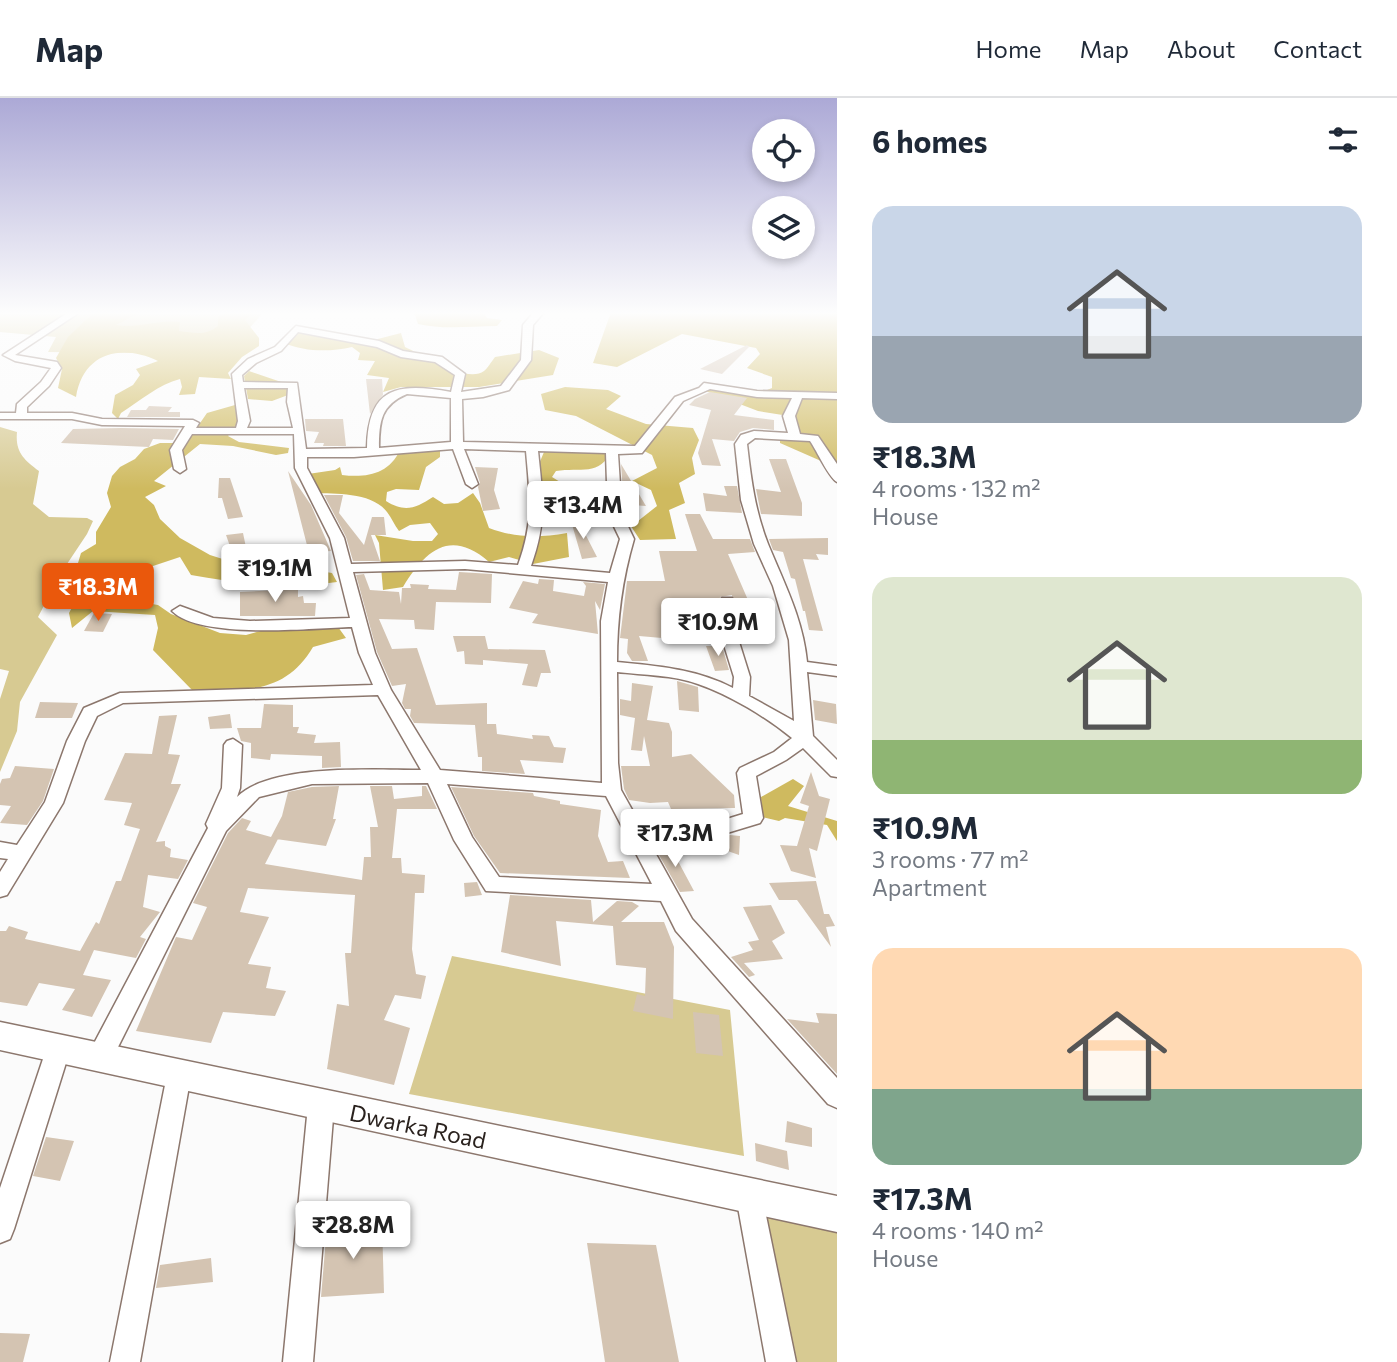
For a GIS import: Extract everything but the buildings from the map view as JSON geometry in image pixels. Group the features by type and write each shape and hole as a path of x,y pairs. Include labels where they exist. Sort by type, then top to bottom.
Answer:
{"street":[{"path":"22,415 21,406 45,384 54,371"},
{"path":"240,371 237,374 244,421 240,432"},
{"path":"456,371 460,374 457,445 472,484"},
{"path":"373,452 373,428 378,408 391,397 406,391 457,396 483,394 505,388 518,371"},
{"path":"240,385 293,385 292,402 300,432 301,468 337,538 367,653 383,690 434,776 464,841 493,885 667,893"},
{"path":"301,453 373,452 457,445 638,450 679,399 703,390 708,385 757,394 837,396"},
{"path":"795,436 789,416 798,396"},
{"path":"0,416 72,416 102,422 192,423 176,450 180,469"},
{"path":"188,431 300,432"},
{"path":"804,738 797,640 747,500 741,444 745,437 754,434 814,438 829,459 837,478"},
{"path":"523,570 535,537 538,512 532,448"},
{"path":"612,450 615,514 627,539 616,578 609,621 609,763 612,790 684,925 837,1096"},
{"path":"345,568 431,565 616,578"},
{"path":"727,601 727,629 742,677 740,698"},
{"path":"180,611 211,622 250,625 359,622"},
{"path":"611,666 674,673 704,680 785,723 837,771"},
{"path":"800,666 837,671"},
{"path":"0,889 54,803 76,741 90,712 120,698 383,690"},
{"path":"633,831 717,829 753,818 746,773 780,756 804,738"},
{"path":"205,853 230,788 233,745"},
{"path":"99,1059 219,826 253,792 312,777 434,776 612,790"},
{"path":"0,850 23,853"},
{"name":"Dwarka Road","path":"0,1036 837,1214"},
{"path":"0,1230 58,1050"},
{"path":"125,1362 179,1075"},
{"path":"298,1362 321,1106"},
{"path":"750,1196 781,1362"}],"shaded area":[{"path":"62,371 86,371 76,397 58,388"},
{"path":"137,371 230,371 231,379 199,377 195,394 179,395 182,387 180,379 172,381 121,413 118,419 112,413 115,395 133,385 140,375"},
{"path":"249,371 290,385 288,395 272,401 248,399 244,376"},
{"path":"369,371 456,371 476,374 484,371 554,371 553,375 479,387 401,387 383,392 389,378 367,375"},
{"path":"755,371 837,371 837,468 780,443 780,435 794,436 789,416 758,411 703,390 708,385 757,394 772,388 772,377"},
{"path":"565,387 608,390 621,396 606,409 646,424 693,428 699,440 692,458 695,474 679,483 685,503 669,510 676,539 640,540 627,520 638,521 657,506 651,490 632,481 657,468 652,455 576,416 545,410 541,394"},
{"path":"235,405 243,417 228,436 239,442 289,448 288,453 276,455 233,446 200,444 154,481 166,486 145,497 154,505 160,519 180,538 210,555 254,569 295,567 332,573 337,582 282,585 209,578 191,575 180,557 114,579 108,593 128,600 158,605 171,614 220,633 246,635 272,628 338,627 346,638 313,647 302,663 276,682 245,689 192,690 153,650 158,628 155,615 93,611 72,628 69,613 82,589 75,573 81,553 96,544 96,532 111,507 107,493 112,476 120,467 135,459 144,449 160,443 180,443 207,413"},
{"path":"0,427 17,432 17,445 22,455 39,471 33,504 49,517 87,518 93,521 38,617 57,635 20,702 17,731 0,772 0,699 9,671 0,669"},
{"path":"440,447 440,457 426,467 419,490 396,489 387,492 386,501 399,507 410,508 433,497 444,504 458,503 473,493 480,503 489,528 527,536 567,533 569,557 533,564 509,557 489,562 475,552 450,545 430,554 403,587 383,590 379,543 375,535 432,541 438,534 430,523 410,525 399,531 380,505 363,497 314,493 308,474 340,467 342,475 368,475 390,464 400,450"},
{"path":"582,448 612,450 602,464 588,469 556,471 552,477 565,485 567,498 582,507 565,504 553,498 536,471 544,452"},
{"path":"793,779 804,786 788,806 837,821 837,841 827,825 762,817 761,797"},
{"path":"452,956 730,1010 744,1156 409,1094"},
{"path":"749,1196 837,1214 837,1362 781,1362"}]}
